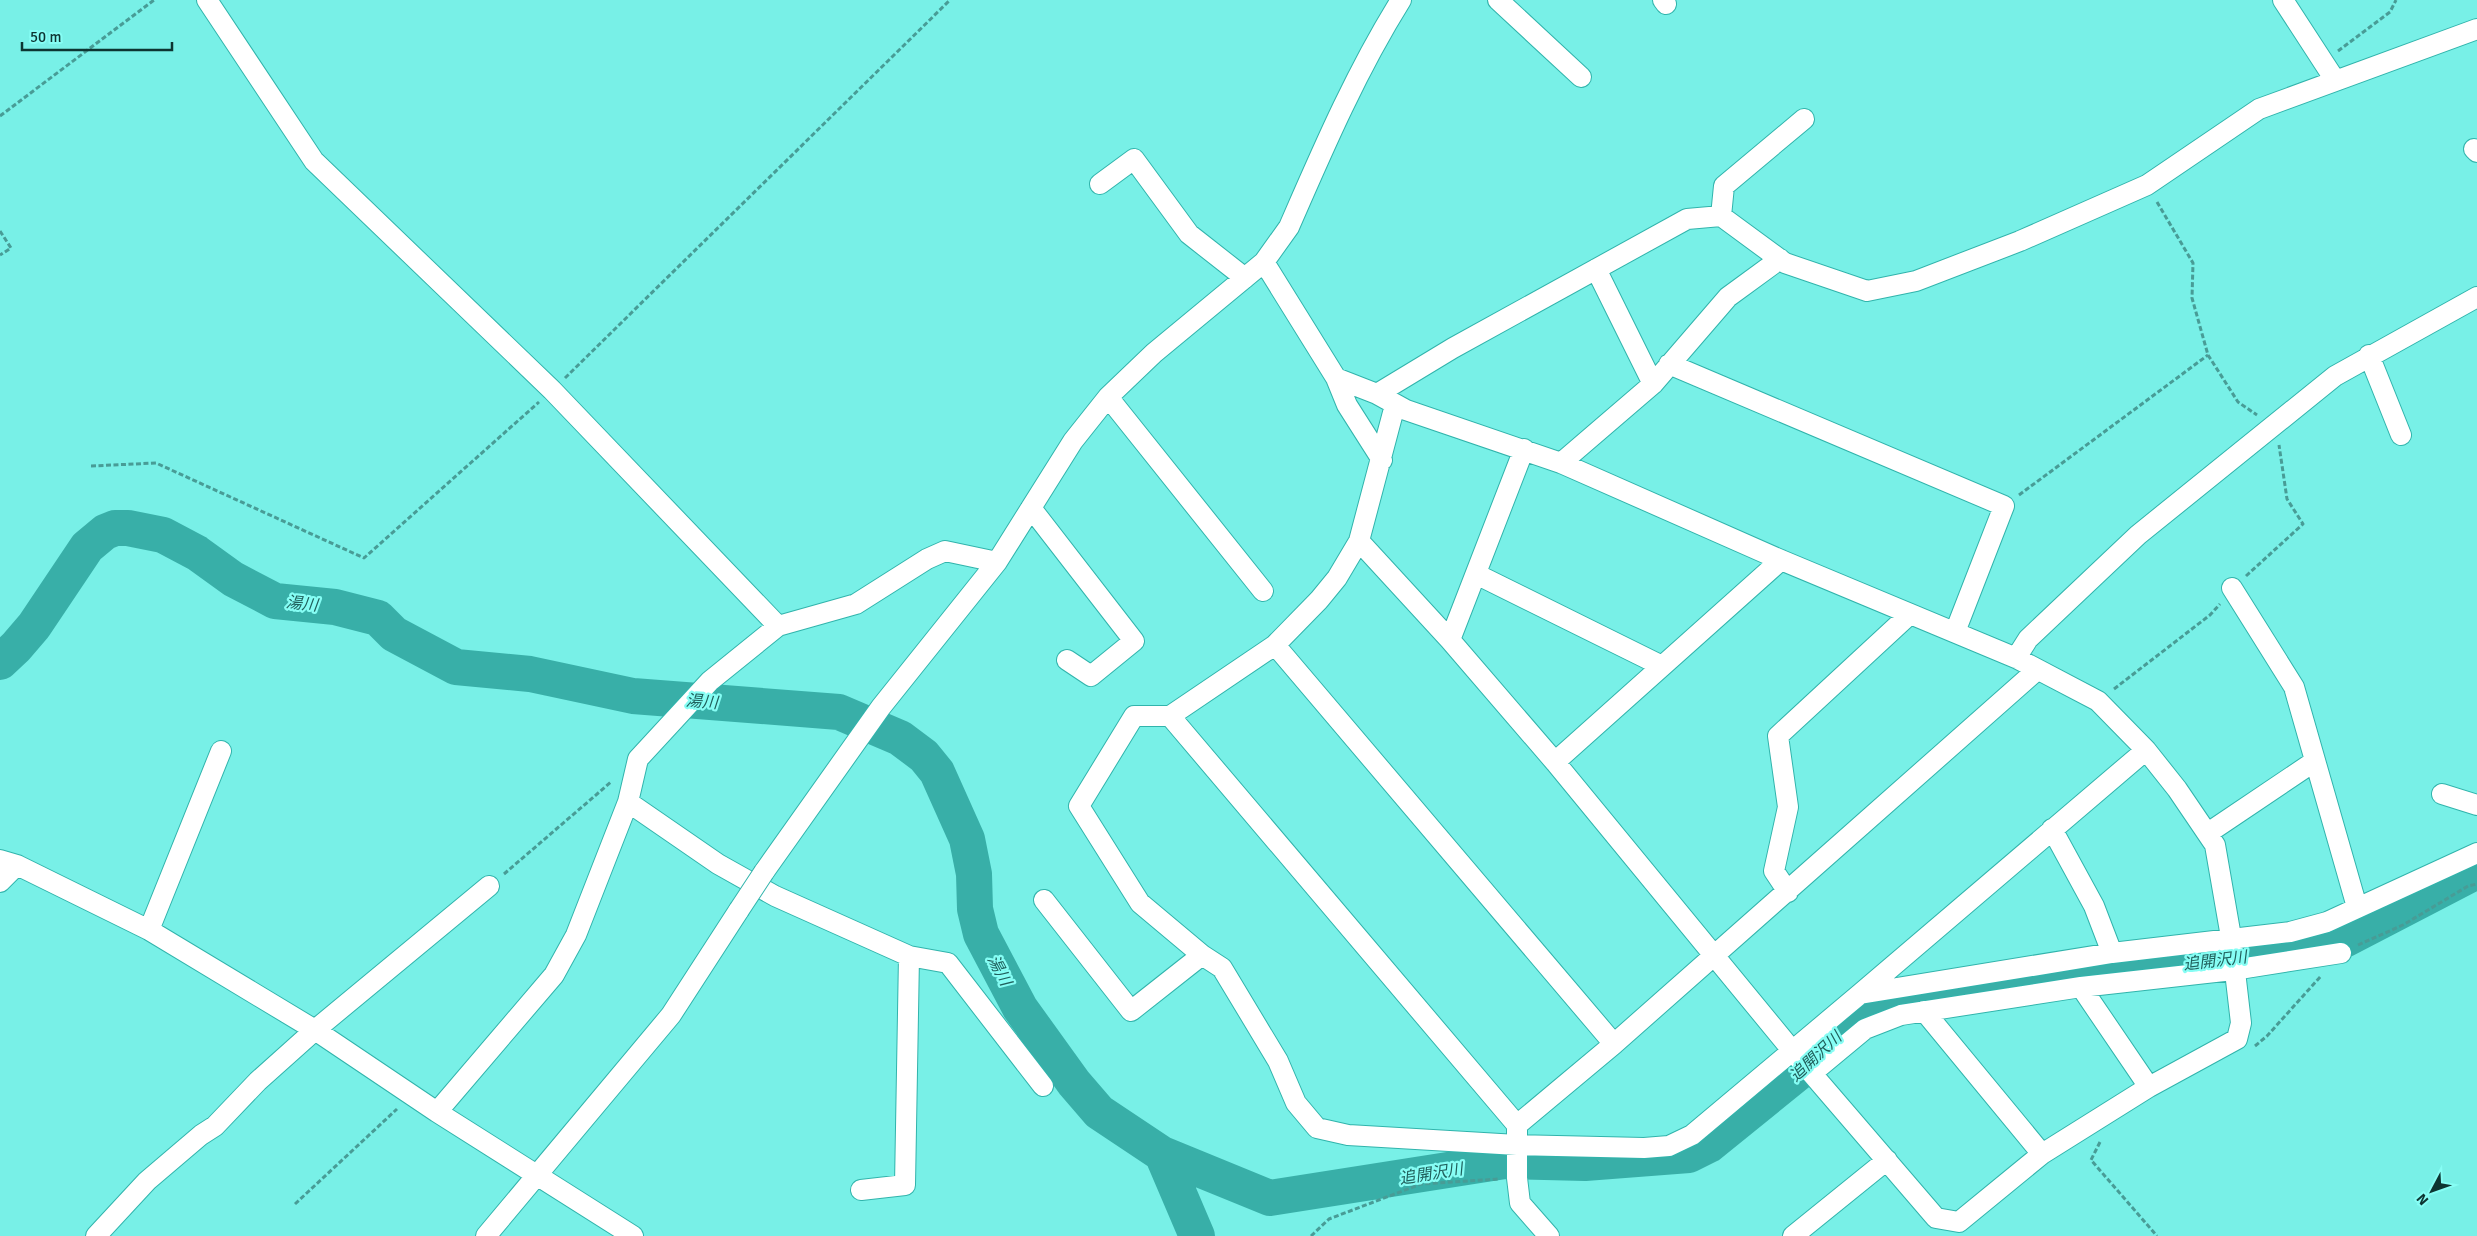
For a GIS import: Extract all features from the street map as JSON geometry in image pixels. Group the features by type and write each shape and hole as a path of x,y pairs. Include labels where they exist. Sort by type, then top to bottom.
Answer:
{"street":[{"path":"208,0 314,161 552,390 778,626"},
{"path":"486,1236 671,1015 764,872 844,758 881,707 997,562 1073,441 1108,397 1154,353 1264,262 1289,227 1344,103 1372,47 1401,0"},
{"path":"1498,0 1581,77"},
{"path":"2283,0 2335,80"},
{"path":"1377,394 1453,348 1687,219 1721,216 1780,259 1867,291 1916,281 2020,241 2147,185 2259,109 2477,29"},
{"path":"1721,216 1724,186 1804,118"},
{"path":"1100,184 1134,159 1189,234 1245,278"},
{"path":"1561,464 1653,384 1728,297 1780,259"},
{"path":"1264,262 1336,378 1347,405 1382,460"},
{"path":"1596,270 1653,384"},
{"path":"2016,658 2028,639 2138,536 2335,376 2369,355 2475,304"},
{"path":"2369,355 2401,435"},
{"path":"1669,364 2004,506 1956,632"},
{"path":"1336,378 1377,394 1395,406 1524,449 1561,464 1781,560 2016,658 2098,702 2146,750 2208,833 2215,846 2241,1023 2237,1039 2149,1087 2042,1154 1959,1222 1936,1218 1793,1052 1555,762 1450,640 1359,541"},
{"path":"1108,397 1263,590"},
{"path":"1395,406 1359,541 1337,578 1325,593 1275,644 1170,716 1134,716 1079,806 1140,904 1202,955 1222,968 1278,1061 1296,1103 1318,1128 1348,1135 1517,1162 1669,1146 1692,1135 1793,1052 2146,750"},
{"path":"1450,640 1524,449"},
{"path":"1031,508 1134,641 1091,676 1067,660"},
{"path":"437,1112 554,975 576,936 628,802 638,759 678,713 710,681 778,626 856,604 927,559 945,551 997,562"},
{"path":"1555,762 1781,560"},
{"path":"1476,574 1662,666"},
{"path":"2232,588 2294,687 2357,907"},
{"path":"1788,892 1774,871 1788,807 1778,736 1910,614"},
{"path":"1275,644 1614,1044"},
{"path":"1516,1125 1614,1044 1715,956 2037,670"},
{"path":"1170,716 1516,1125 1520,1203 1549,1236"},
{"path":"149,930 221,751"},
{"path":"2208,833 2315,761"},
{"path":"2442,794 2477,805"},
{"path":"628,802 718,864 775,896 909,956 948,963 1043,1086"},
{"path":"2052,829 2094,906 2112,953"},
{"path":"1810,1071 1864,1029 1882,1021 1924,1011 2081,987 2232,955 2290,932 2327,922 2477,854"},
{"path":"0,882 8,862 149,930 314,1030 437,1112 537,1173 633,1236"},
{"path":"96,1236 147,1181 200,1135 215,1126 258,1081 314,1030 489,886"},
{"path":"1044,900 1131,1010 1202,955"},
{"path":"1860,994 2112,953 2341,954"},
{"path":"860,1190 905,1185 909,956"},
{"path":"2081,987 2149,1087"},
{"path":"1924,1011 2042,1154"},
{"path":"1793,1236 1887,1160"}],"path":[{"path":"0,116 154,0"},
{"path":"91,466 156,463 364,558 552,390 950,0"},
{"path":"2324,62 2390,12 2396,0"},
{"path":"2147,185 2193,263 2192,298 2208,355 2238,402 2272,426"},
{"path":"0,231 11,248 0,255"},
{"path":"2004,506 2208,355"},
{"path":"489,886 638,759"},
{"path":"295,1204 412,1095"},
{"path":"1311,1236 1328,1219 1421,1184 1517,1162"}],"waterway":[{"name":"湯川","path":"0,662 34,626 87,547 105,532 115,528 128,528 163,535 197,553 233,579 275,601 335,607 378,618 394,634 456,667 530,674 633,696 839,712 900,738 924,756 937,772 967,839 974,874 975,909 981,934 1020,1008 1074,1083 1099,1112 1162,1154 1270,1198 1505,1161 1585,1163 1689,1155 1709,1145 1809,1064 1845,1028 1878,1008 1912,1000 2243,955 2303,949 2346,939 2471,874 2477,873"},
{"name":"湯川","path":"1162,1154 1197,1236"}],"water label":[{"name":"追開沢川","path":"2215,960"},
{"name":"追開沢川","path":"1815,1056"},
{"name":"追開沢川","path":"1431,1173"}]}
